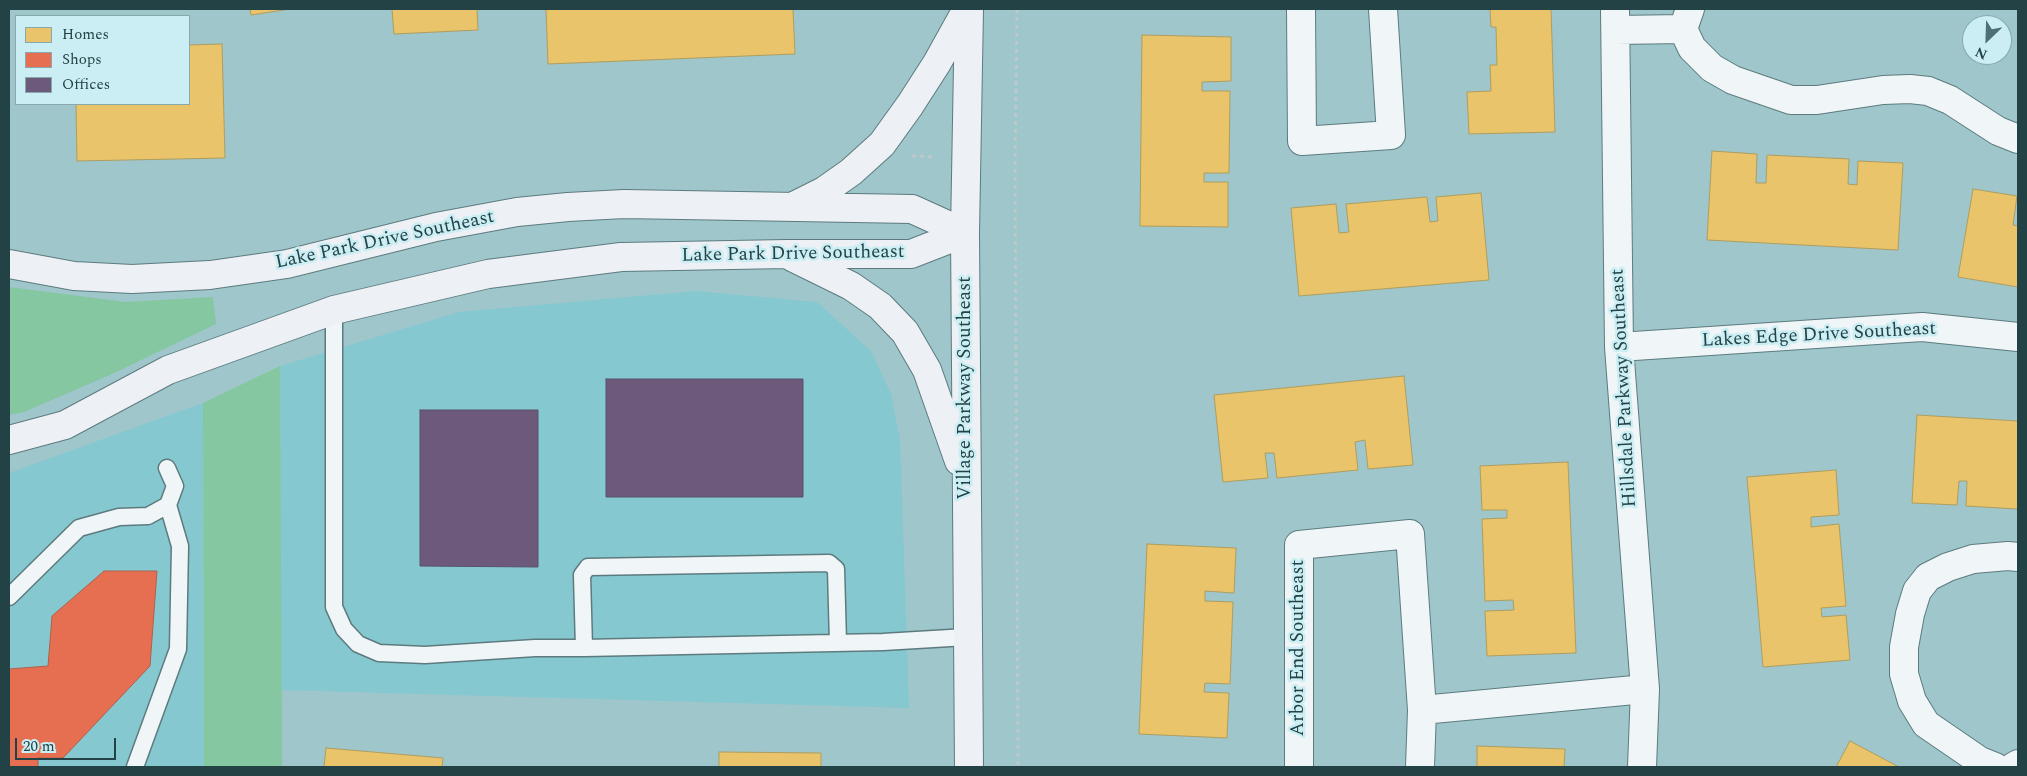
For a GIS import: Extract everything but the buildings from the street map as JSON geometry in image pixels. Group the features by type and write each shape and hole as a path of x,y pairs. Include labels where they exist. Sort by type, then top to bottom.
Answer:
{"street":[{"path":"795,206 824,191 851,172 882,144 933,70 968,9"},
{"name":"Village Parkway Southeast","path":"968,9 965,233 969,767"},
{"path":"1301,9 1302,141 1391,135 1383,9"},
{"path":"1616,19 1687,19 1692,48 1712,68 1733,80 1791,100 1817,100 1883,90 1910,89 1928,91 1950,100 1998,131 2018,139"},
{"name":"Hillsdale Parkway Southeast","path":"1616,19 1619,348 1645,689 1642,767"},
{"name":"Lake Park Drive Southeast","path":"9,264 74,276 122,278 210,275 287,264 436,227 517,212 624,204 912,209 965,233"},
{"name":"Lake Park Drive Southeast","path":"9,440 65,425 168,370 334,310 488,274 621,257 911,254 965,233"},
{"path":"787,254 851,286 880,306 905,332 927,370 966,481"},
{"name":"Lakes Edge Drive Southeast","path":"1619,348 1922,327 2018,337"},
{"name":"Arbor End Southeast","path":"1299,767 1299,546 1410,534 1422,710 1420,767"},
{"path":"1995,767 1980,761 1926,724 1912,701 1904,674 1904,646 1910,614 1917,591 1928,577 1948,567 1973,559 2018,557"},
{"path":"1422,710 1645,689"},
{"path":"2013,767 2018,764"}],"lane":[{"path":"334,310 334,606 344,629 358,644 379,654 424,655 535,648 838,642 967,636"},
{"path":"135,767 178,649 180,546 168,505 175,486 167,468"},
{"path":"9,597 79,528 119,517 148,516 168,505"},
{"path":"584,648 582,575 588,567 829,563 836,569 838,642"}],"path":[{"path":"1018,9 1015,186 1018,767"}],"shaded area":[{"path":"696,291 817,302 871,351 891,394 900,439 909,708 281,690 280,366 459,312"},
{"path":"203,403 204,767 9,767 9,473"}],"green space":[{"path":"9,287 126,302 213,297 216,324 112,374 24,412 9,415"},
{"path":"280,366 282,767 204,767 203,403"}]}
